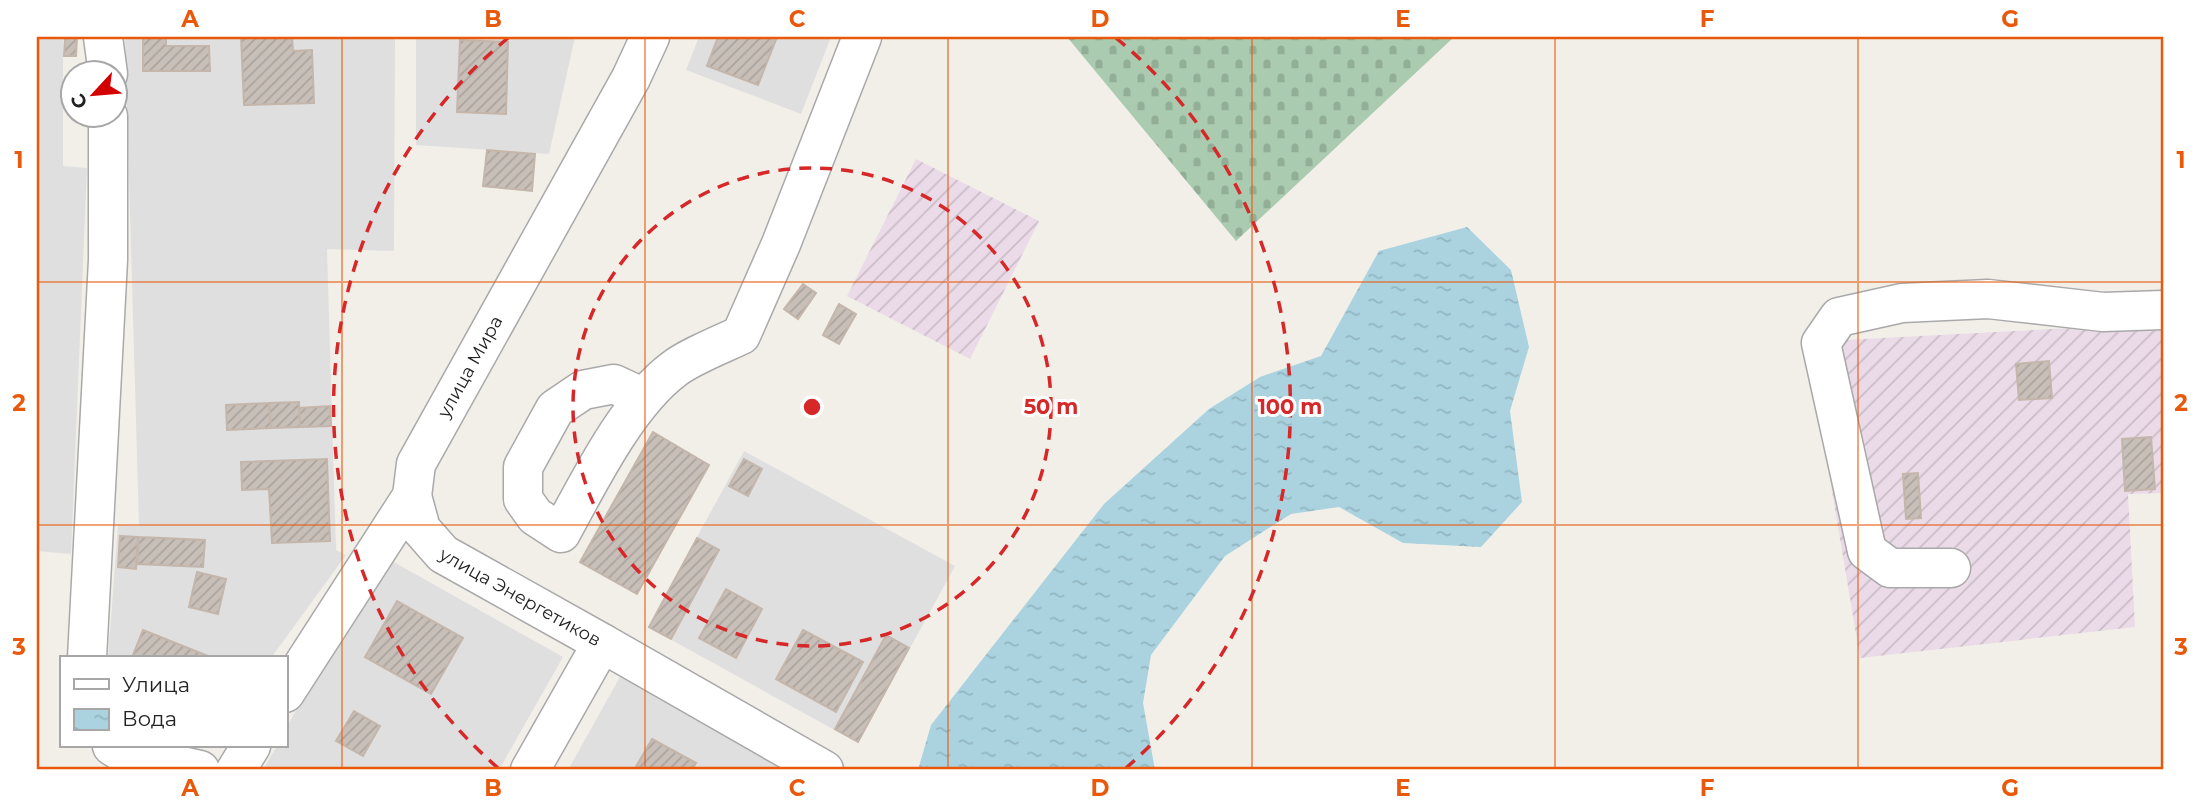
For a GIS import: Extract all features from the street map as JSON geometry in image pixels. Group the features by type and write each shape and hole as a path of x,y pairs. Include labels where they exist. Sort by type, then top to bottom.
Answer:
{"street":[{"path":"103,37 106,60"},
{"name":"улица Мира","path":"287,690 412,496 416,464 624,90 650,37"},
{"path":"644,398 675,368 741,335 781,244 862,37"},
{"path":"87,656 108,260 108,130"},
{"path":"1951,568 1890,568 1867,551 1821,343 1839,317 1902,303 1988,299 2104,312 2163,310"},
{"name":"улица Энергетиков","path":"412,496 421,529 443,554 602,643 530,770"},
{"path":"602,643 824,770"},
{"path":"115,748 123,753 200,770"},
{"path":"236,770 250,748"}],"shaded area":[{"path":"37,37 63,37 63,60 60,60 60,130 63,130 63,166 87,168 71,554 37,551"},
{"path":"125,37 395,37 394,251 327,249 336,550 346,555 272,656 108,656 118,525 139,526 128,130 130,130 130,60 126,60"},
{"path":"416,37 575,37 549,154 416,145"},
{"path":"699,37 831,37 801,114 686,70"},
{"path":"916,159 1039,221 970,359 847,296"},
{"path":"2163,323 2163,493 2128,494 2135,627 1860,658 1807,342"},
{"path":"744,451 955,566 858,743 648,627"},
{"path":"383,556 563,657 499,770 263,770 276,748 287,748 287,726"},
{"path":"621,675 791,770 568,770"}],"green space":[{"path":"1067,37 1454,37 1236,241"}],"water":[{"path":"1467,227 1511,270 1529,347 1510,411 1522,502 1481,547 1403,543 1339,507 1291,514 1225,556 1151,655 1143,703 1155,770 918,770 931,725 1104,504 1209,409 1260,377 1321,356 1379,251"}],"building":[{"path":"65,37 77,37 76,56 64,56"},
{"path":"143,37 166,37 166,46 209,46 210,71 143,71"},
{"path":"241,37 292,37 293,51 312,50 314,103 244,105"},
{"path":"718,37 777,37 758,85 707,66"},
{"path":"460,40 508,42 506,114 457,112"},
{"path":"487,150 535,154 532,191 483,186"},
{"path":"803,284 816,293 798,319 784,309"},
{"path":"839,304 856,314 839,344 823,335"},
{"path":"2049,361 2052,398 2019,400 2016,364"},
{"path":"299,402 300,427 271,428 269,403"},
{"path":"269,403 271,428 227,430 226,405"},
{"path":"330,406 331,426 300,427 299,408"},
{"path":"653,432 709,465 637,594 580,562"},
{"path":"2151,437 2155,489 2125,491 2122,439"},
{"path":"327,459 330,541 272,543 269,489 242,490 241,462"},
{"path":"744,459 762,469 748,496 729,486"},
{"path":"1918,473 1921,518 1906,519 1903,474"},
{"path":"120,536 138,537 136,569 118,567"},
{"path":"139,537 205,540 203,567 137,564"},
{"path":"697,538 719,550 671,639 649,627"},
{"path":"197,572 226,579 218,614 189,607"},
{"path":"726,589 762,609 736,658 699,638"},
{"path":"397,601 463,638 431,694 365,657"},
{"path":"143,630 208,656 134,656"},
{"path":"803,630 863,662 836,712 776,679"},
{"path":"886,635 909,648 858,742 835,729"},
{"path":"354,711 380,726 363,756 336,741"},
{"path":"652,739 696,763 692,770 634,770"}]}
